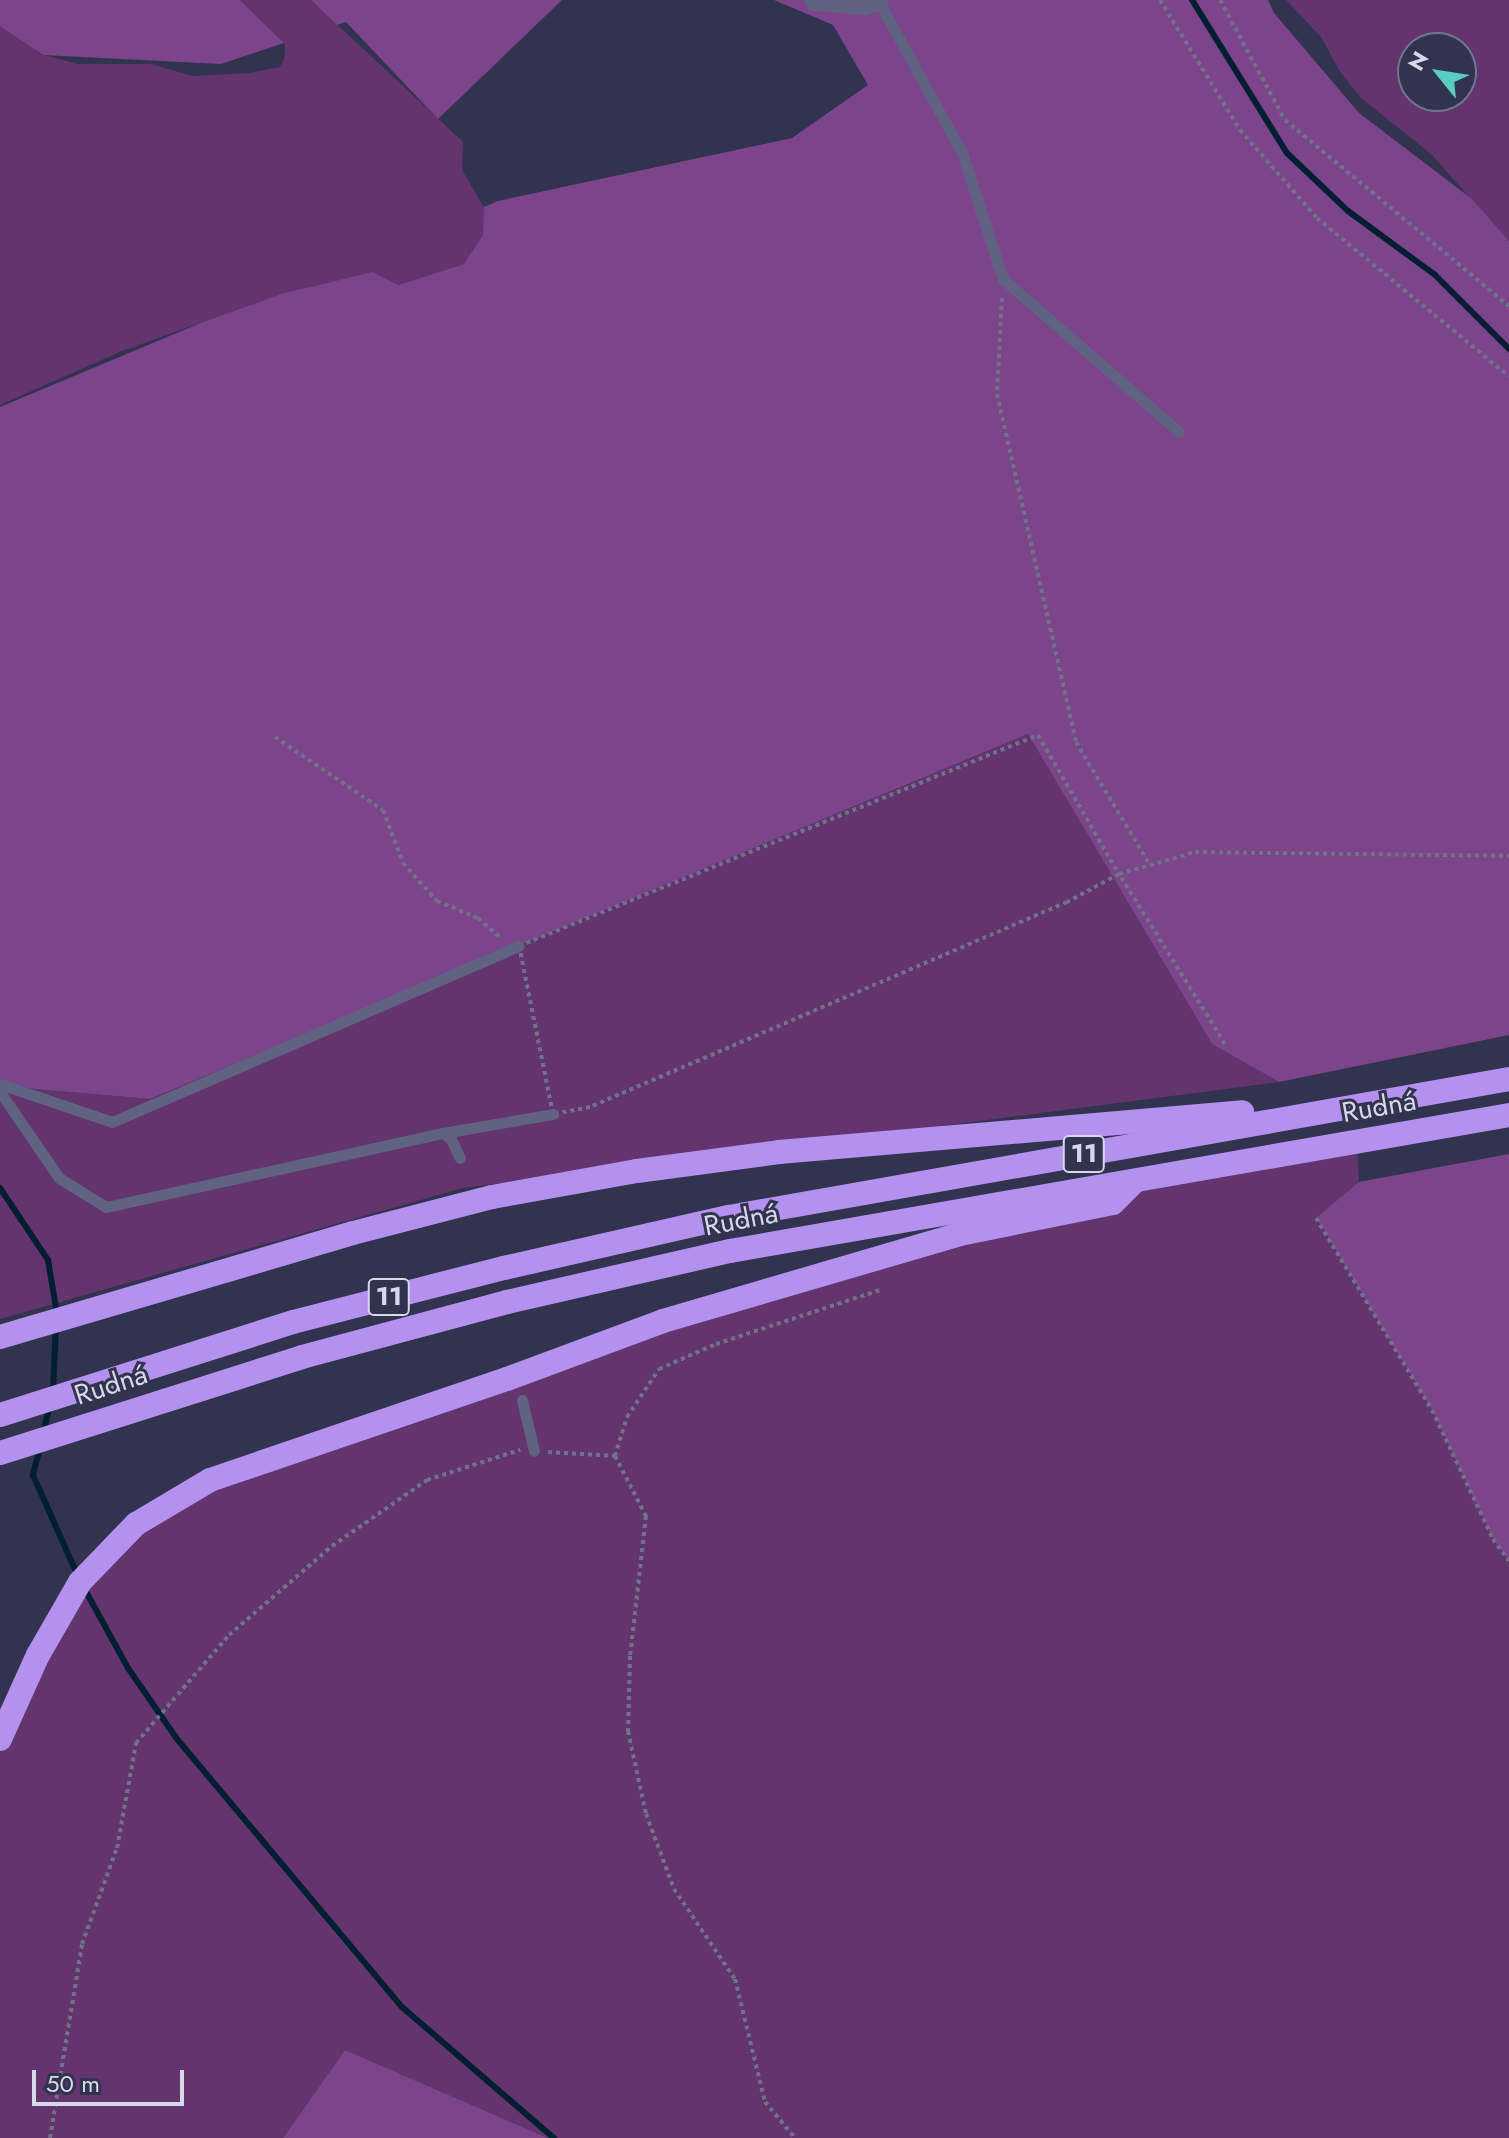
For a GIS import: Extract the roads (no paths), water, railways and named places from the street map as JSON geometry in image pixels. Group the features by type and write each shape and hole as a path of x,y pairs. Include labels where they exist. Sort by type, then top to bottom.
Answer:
{"highway":[{"name":"Rudná","path":"0,1415 293,1322 504,1268 729,1217 1509,1079"},
{"path":"0,1337 353,1233 492,1197 623,1174 872,1143 1383,1101"},
{"name":"Rudná","path":"0,1453 302,1357 507,1302 730,1251 1509,1115"},
{"path":"0,1739 38,1655 80,1582 136,1524 210,1480 507,1379 663,1321 960,1234 1113,1203 1134,1182"}],"street":[{"path":"815,0 865,4 878,0"}],"lane":[{"path":"878,0 962,153 1003,279 1179,432"},
{"path":"0,1084 112,1122 519,946"},
{"path":"0,1092 59,1178 106,1207 443,1133 553,1114"},
{"path":"443,1133 451,1139 460,1158"},
{"path":"522,1400 534,1451"}],"waterway":[{"path":"1192,0 1287,153 1348,211 1435,275 1509,349"},
{"path":"0,1188 48,1260 57,1314"},
{"path":"53,1390 56,1325"},
{"path":"43,1433 50,1405"},
{"path":"40,1448 33,1475 77,1574"},
{"path":"84,1588 128,1668 177,1739 402,2007 554,2138"}]}
